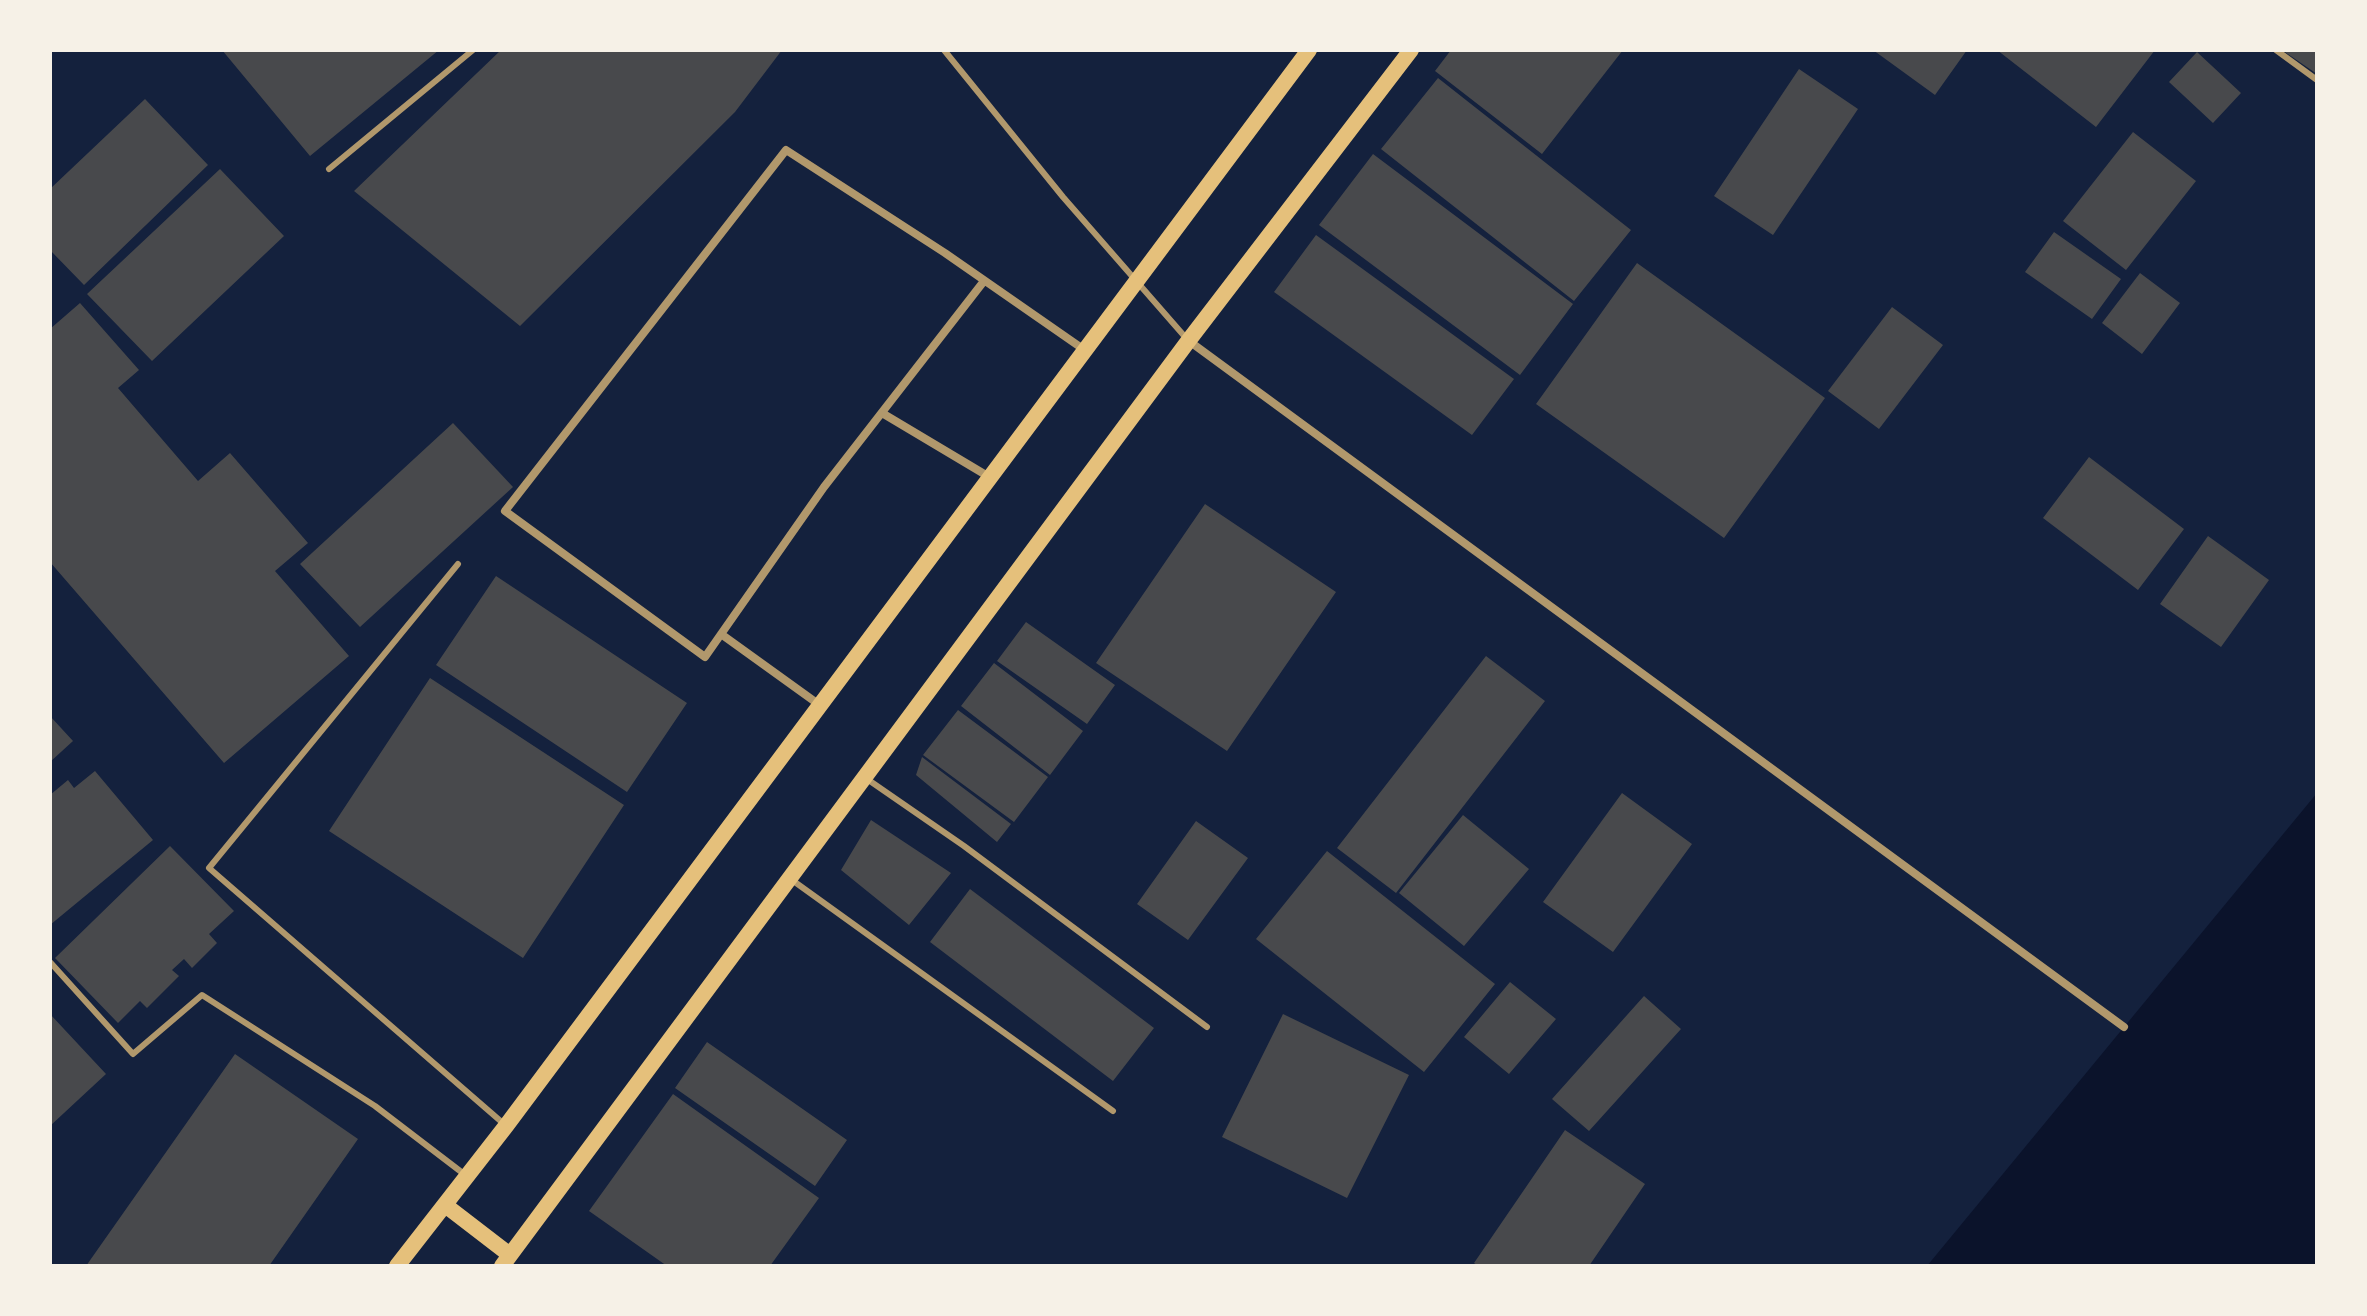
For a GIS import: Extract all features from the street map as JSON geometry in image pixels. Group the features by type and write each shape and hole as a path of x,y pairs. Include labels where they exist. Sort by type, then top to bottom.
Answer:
{"main road":[{"path":"397,1266 822,706 1309,50"},
{"path":"445,1205 506,1261 1189,340 1411,50"}],"street":[{"path":"984,281 824,487 705,657 505,511 786,150 984,281 1087,352"},
{"path":"1189,340 2124,1027"},
{"path":"882,413 992,478"},
{"path":"721,634 822,706"}],"lane":[{"path":"329,169 473,50"},
{"path":"944,50 1063,197 1189,340"},
{"path":"2276,50 2317,80"},
{"path":"458,564 209,868 506,1126"},
{"path":"865,777 964,846 1207,1027"},
{"path":"789,878 1113,1111"},
{"path":"50,962 133,1054 202,995 375,1106 467,1176"}],"water":[{"path":"2317,793 2317,1266 1927,1266"}],"building":[{"path":"222,50 439,50 310,156"},
{"path":"501,50 782,50 735,112 520,326 354,191"},
{"path":"1451,50 1623,50 1542,154 1435,71"},
{"path":"1873,50 1967,50 1935,95"},
{"path":"1997,50 2155,50 2096,127"},
{"path":"2282,50 2317,50 2317,74"},
{"path":"2197,52 2241,93 2213,123 2169,82"},
{"path":"1799,69 1858,109 1773,235 1714,196"},
{"path":"1438,78 1631,230 1574,301 1381,149"},
{"path":"145,99 208,165 84,285 50,250 50,189"},
{"path":"2133,132 2196,181 2126,270 2063,221"},
{"path":"1373,154 1573,304 1520,375 1319,225"},
{"path":"220,169 284,236 152,361 87,294"},
{"path":"2054,232 2121,279 2092,319 2025,272"},
{"path":"1316,235 1514,379 1472,435 1274,292"},
{"path":"1637,263 1825,398 1724,538 1536,404"},
{"path":"2140,273 2180,303 2142,354 2102,323"},
{"path":"80,303 139,370 118,388 198,481 230,453 308,543 275,571 349,656 224,763 50,562 50,329"},
{"path":"1892,307 1943,345 1879,429 1828,391"},
{"path":"453,423 513,487 360,627 300,564"},
{"path":"2089,457 2184,529 2138,590 2043,518"},
{"path":"1205,504 1336,592 1227,751 1096,663"},
{"path":"2208,536 2269,580 2221,647 2160,604"},
{"path":"496,576 687,703 627,792 436,665"},
{"path":"1026,622 1115,685 1087,724 997,661"},
{"path":"1486,656 1545,701 1396,893 1337,848"},
{"path":"994,663 1083,731 1050,775 961,706"},
{"path":"430,678 624,805 523,958 329,831"},
{"path":"958,710 1048,777 1014,822 923,755"},
{"path":"50,716 73,741 50,762"},
{"path":"922,757 1011,824 997,842 916,775"},
{"path":"95,771 153,840 50,925 50,795 68,780 74,788"},
{"path":"1622,793 1692,844 1613,952 1543,902"},
{"path":"1463,815 1529,869 1464,946 1399,893"},
{"path":"871,820 951,873 909,925 841,870"},
{"path":"1196,821 1248,858 1188,940 1137,904"},
{"path":"170,846 234,911 209,934 217,943 192,968 184,959 172,970 179,976 147,1008 140,1001 118,1023 55,958"},
{"path":"1327,851 1495,984 1424,1072 1256,939"},
{"path":"970,889 1154,1028 1113,1081 930,942"},
{"path":"1510,982 1556,1019 1509,1074 1464,1037"},
{"path":"1644,996 1681,1029 1589,1131 1552,1099"},
{"path":"50,1014 106,1074 50,1126"},
{"path":"1283,1014 1409,1075 1347,1198 1222,1137"},
{"path":"707,1042 847,1140 815,1186 675,1088"},
{"path":"235,1054 358,1139 269,1266 86,1266"},
{"path":"673,1094 819,1198 770,1266 667,1266 589,1211"},
{"path":"1565,1130 1645,1184 1589,1266 1478,1266 1474,1263"}]}
